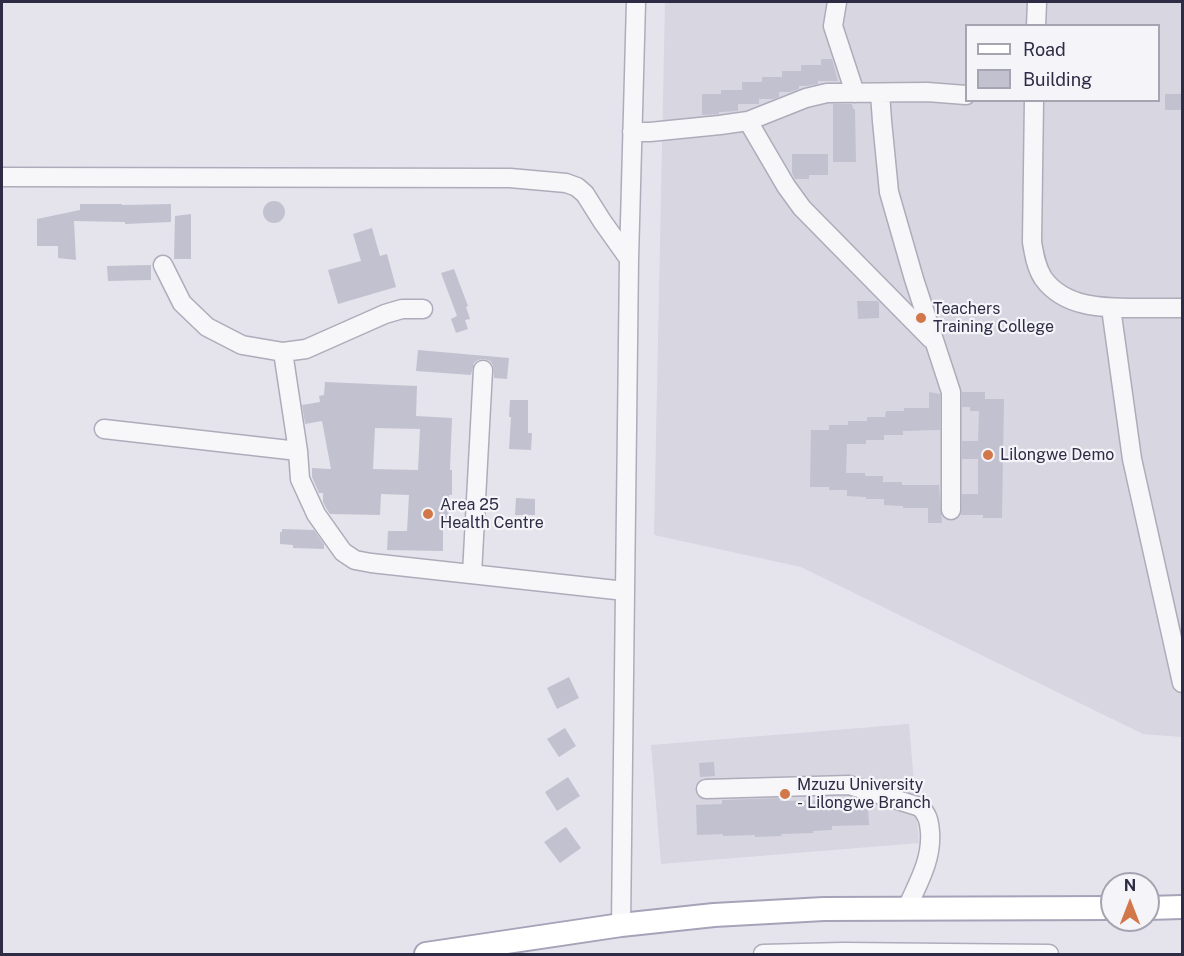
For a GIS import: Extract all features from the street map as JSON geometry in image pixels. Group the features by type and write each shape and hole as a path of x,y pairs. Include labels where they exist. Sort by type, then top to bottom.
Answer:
{"main road":[{"path":"1160,908 1182,907"},
{"path":"426,954 499,949 621,925 714,915 824,909 1100,909"}],"street":[{"path":"621,925 629,259 636,2"},
{"path":"837,2 833,26 855,93"},
{"path":"1036,24 1037,2"},
{"path":"632,132 674,130 748,121 806,98 827,93 927,92 965,95"},
{"path":"880,93 889,192 914,279 951,392 951,510"},
{"path":"1034,102 1032,242 1035,261 1041,276 1053,290 1063,297 1082,304 1111,308 1182,308"},
{"path":"748,121 786,186 802,208 935,343"},
{"path":"2,177 510,178 566,183 577,187 585,194 629,259"},
{"path":"163,265 182,303 207,327 242,345 283,352 306,349 385,314 402,309 423,309"},
{"path":"1111,308 1131,459 1182,683"},
{"path":"283,352 300,479 316,514 343,552 355,560 371,563 625,591"},
{"path":"472,574 483,370"},
{"path":"104,429 298,451"},
{"path":"706,789 849,785 920,807 926,813 929,822 930,853 907,908"},
{"path":"763,954 843,952 1049,954"}],"shaded area":[{"name":"Teachers Training College","path":"665,2 1182,2 1182,737 1143,734 801,567 654,535"},
{"name":"Mzuzu University - Lilongwe Branch","path":"909,724 919,843 661,864 651,745"}],"building":[{"path":"821,59 832,59 838,81 818,81 818,84 799,86 799,89 790,92 779,92 779,97 774,99 759,99 759,104 738,104 738,111 702,115 702,94 721,94 721,90 742,90 742,82 762,82 762,77 782,77 782,71 801,71 801,65 821,65"},
{"path":"1165,94 1182,94 1182,110 1165,110"},
{"path":"833,104 852,104 855,109 856,162 833,162"},
{"path":"792,154 828,154 828,175 809,175 809,179 795,179 792,173"},
{"path":"274,201 282,204 285,212 282,220 274,223 266,220 263,212 266,204"},
{"path":"80,204 171,204 171,222 125,224 125,222 74,221 76,260 58,258 58,246 37,246 37,219 80,210"},
{"path":"191,214 191,259 174,259 175,216"},
{"path":"372,228 380,256 387,254 396,287 338,304 328,270 361,261 353,234"},
{"path":"151,265 151,280 108,281 107,266"},
{"path":"454,269 468,306 466,307 470,319 465,320 468,329 456,333 451,319 457,316 441,273"},
{"path":"857,301 879,302 879,318 858,319"},
{"path":"418,350 509,358 507,379 494,378 493,365 484,359 474,363 471,375 416,371"},
{"path":"325,382 417,386 416,416 452,418 450,470 452,470 452,495 449,495 448,525 443,525 443,551 387,550 388,531 407,531 409,495 381,494 380,515 330,514 323,502 323,493 319,493 312,477 312,468 331,469 322,421 305,424 302,405 320,402 319,396 324,395","holes":["375,428 420,429 418,470 373,469"]},
{"path":"929,392 940,394 940,430 903,431 903,435 884,435 884,440 866,440 866,444 847,444 846,473 883,476 883,482 902,482 902,485 939,485 942,523 928,523 928,508 884,505 884,499 847,496 847,490 810,487 811,430 829,430 829,425 848,425 848,421 867,421 867,417 885,417 886,411 929,408"},
{"path":"962,392 985,392 985,399 1004,399 1002,518 961,515 962,494 978,494 978,459 962,459 962,441 978,441 979,411 970,411 970,407 962,407"},
{"path":"510,400 528,400 528,433 532,433 531,450 509,449"},
{"path":"516,498 535,499 535,515 515,515"},
{"path":"282,529 314,530 324,544 324,549 293,548 293,545 280,544"},
{"path":"569,677 579,698 557,709 547,688"},
{"path":"565,728 576,746 559,757 547,739"},
{"path":"714,762 715,776 700,777 699,763"},
{"path":"568,777 580,796 557,811 545,792"},
{"path":"780,798 780,801 831,800 831,808 868,807 869,825 832,826 832,830 781,834 782,836 697,835 696,805 722,804 722,800"},
{"path":"566,827 581,848 560,863 544,842"}],"place":[{"name":"Teachers Training College","path":"921,318"},
{"name":"Lilongwe Demo","path":"988,455"},
{"name":"Area 25 Health Centre","path":"428,514"},
{"name":"Mzuzu University - Lilongwe Branch","path":"785,794"}]}
